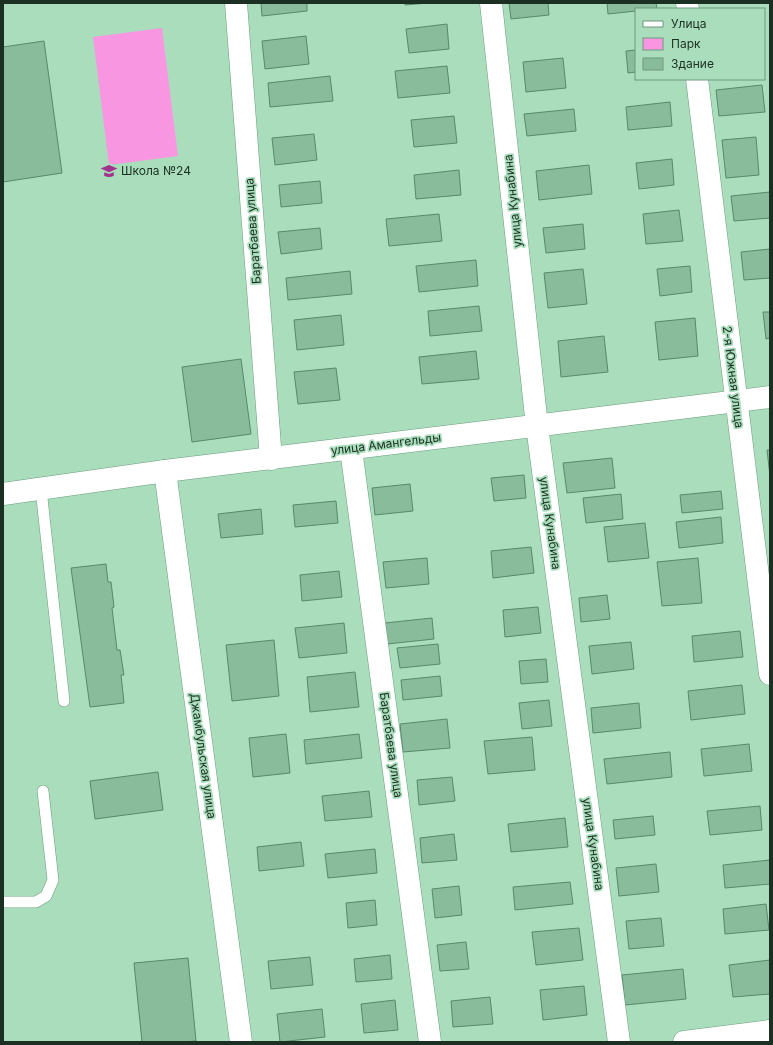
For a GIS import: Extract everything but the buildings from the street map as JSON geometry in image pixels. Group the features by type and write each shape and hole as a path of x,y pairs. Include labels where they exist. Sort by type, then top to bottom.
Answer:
{"street":[{"name":"Баратбаева улица","path":"236,3 271,458"},
{"name":"улица Кунабина","path":"491,3 537,426 619,1042"},
{"name":"2-я Южная улица","path":"697,80 770,674"},
{"name":"улица Амангельды","path":"3,494 165,471 770,397"},
{"name":"Баратбаева улица","path":"351,448 430,1042"},
{"name":"Джамбульская улица","path":"165,471 240,1042"},
{"path":"684,1042 718,1040 770,1031"}],"lane":[{"path":"41,489 64,701"},
{"path":"3,902 36,902 46,896 53,880 43,791"}],"green space":[{"path":"162,28 178,156 109,165 93,37"}],"place":[{"name":"Школа №24","path":"109,171"}]}
